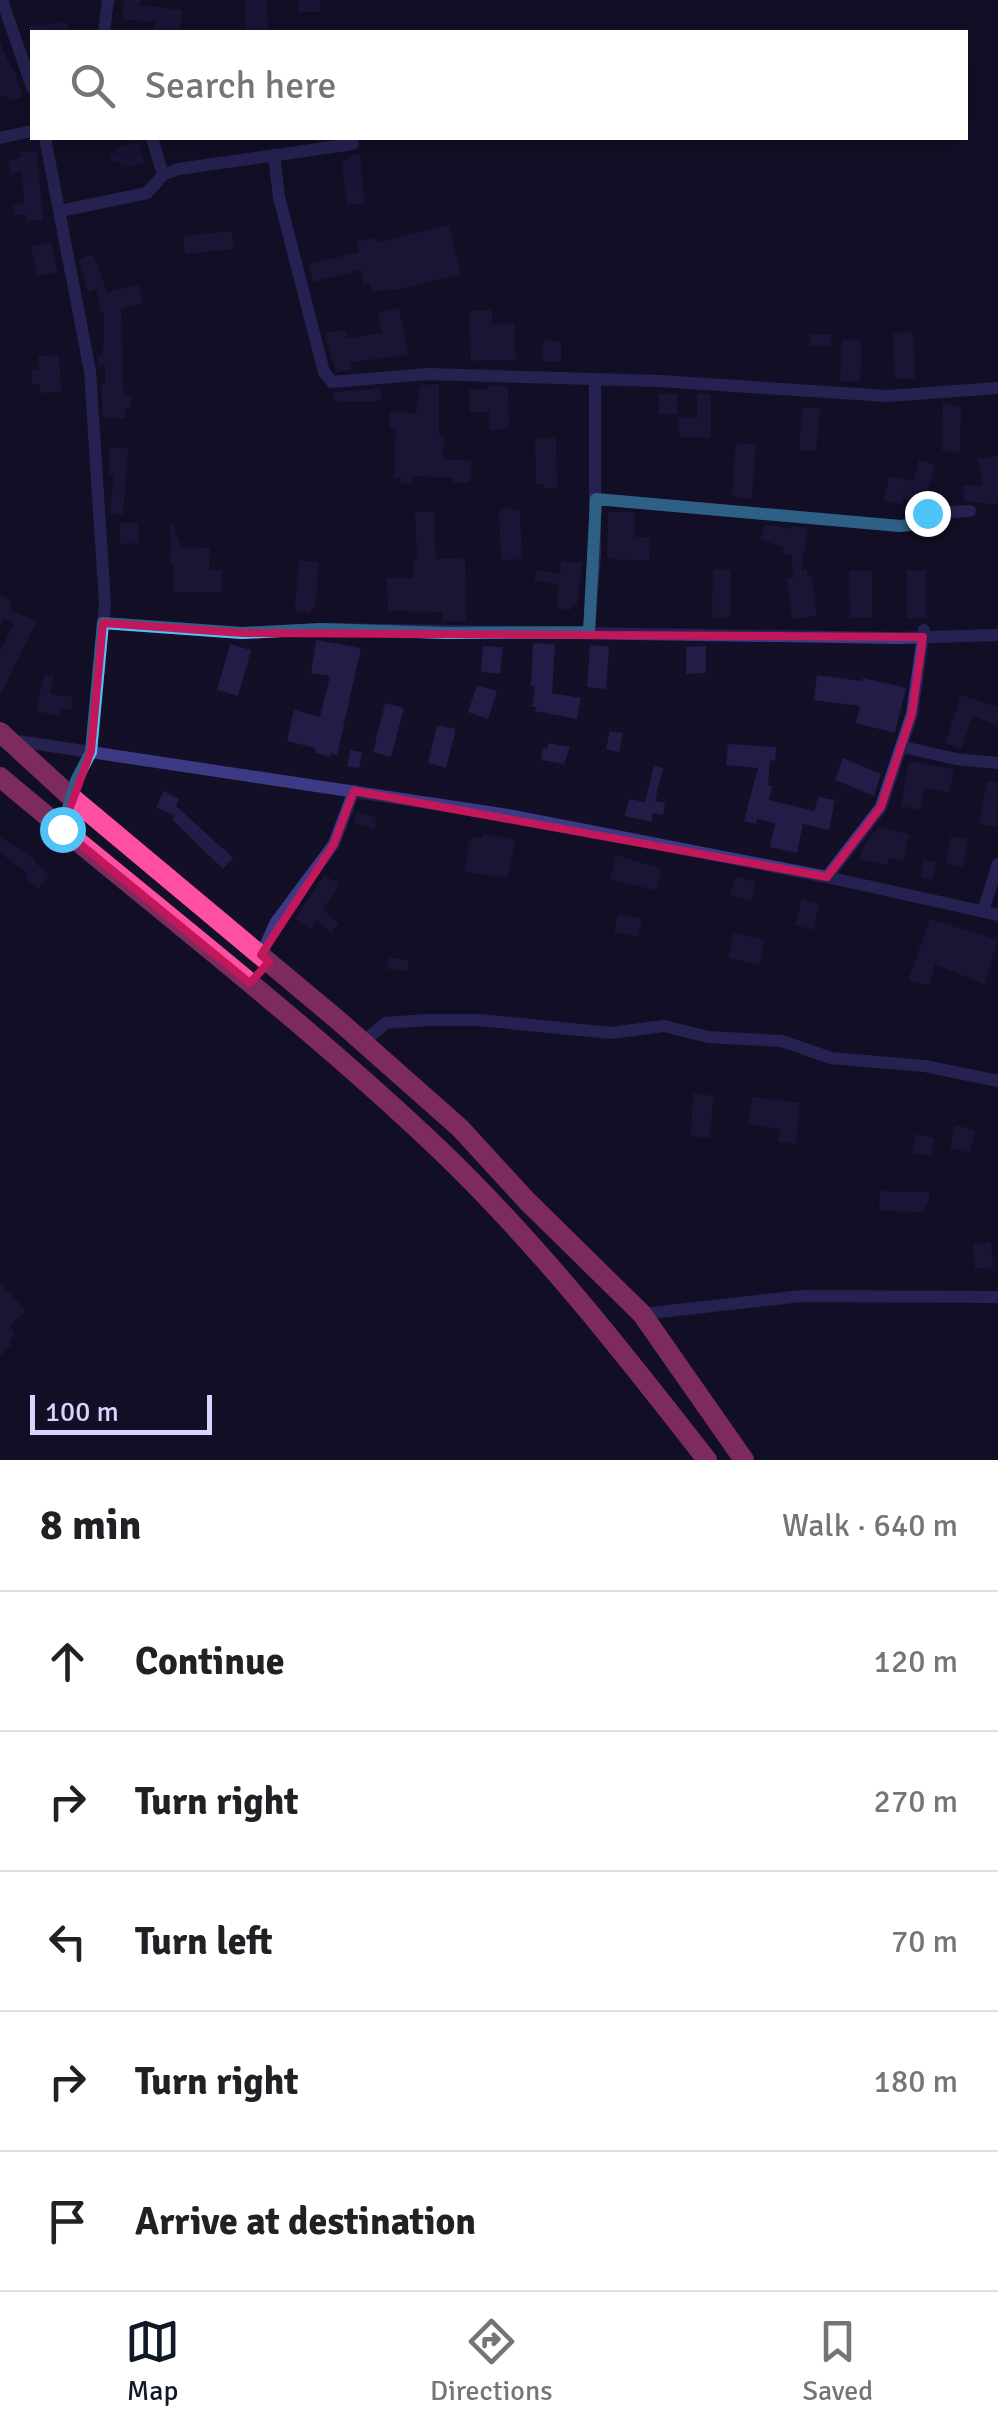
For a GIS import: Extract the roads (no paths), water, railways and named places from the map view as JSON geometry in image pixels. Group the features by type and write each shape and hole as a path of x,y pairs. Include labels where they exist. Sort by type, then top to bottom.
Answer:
{"highway":[{"path":"4,736 71,798 265,958 460,1128 642,1314 744,1460"},
{"path":"0,778 323,1042 442,1153 591,1310 707,1460"},
{"path":"250,983 265,958"},
{"path":"504,1218 528,1201"}],"street":[{"path":"2,0 27,51"},
{"path":"104,30 108,0"},
{"path":"0,138 30,132"},
{"path":"45,140 90,372 104,584 91,752 62,829"},
{"path":"153,140 164,175"},
{"path":"60,211 147,192 164,175 178,169 354,144"},
{"path":"274,155 279,197 324,372 332,382 428,374 660,381 887,396 998,388"},
{"path":"589,632 596,499 595,382"},
{"path":"596,499 900,526 909,525 927,513 970,511"},
{"path":"103,623 242,633 321,629 898,638 998,635"},
{"path":"827,877 881,806 903,747 918,683 924,630"},
{"path":"4,736 566,825 998,915"},
{"path":"903,747 998,764"},
{"path":"265,958 276,922 334,844 354,791"},
{"path":"983,912 998,864"},
{"path":"363,1042 386,1023 426,1020 479,1020 611,1034 664,1026 708,1037 782,1041 830,1058 925,1066 998,1082"},
{"path":"642,1314 802,1296 998,1297"}]}
